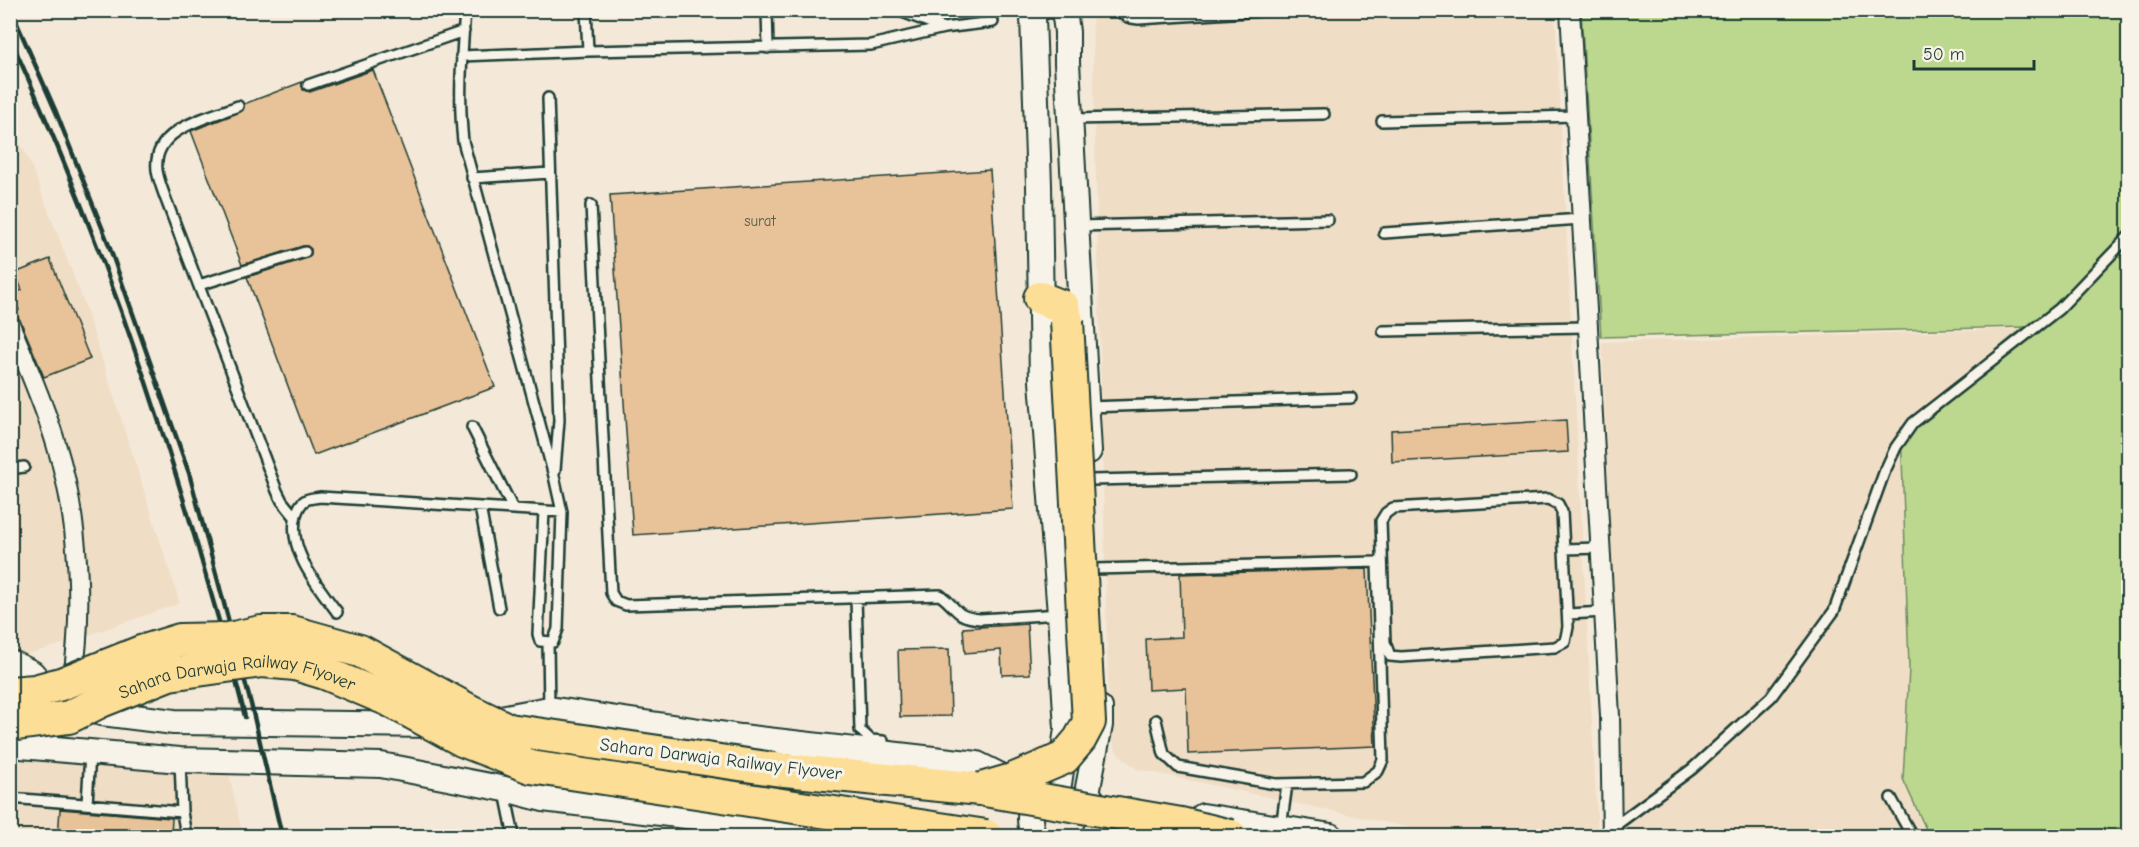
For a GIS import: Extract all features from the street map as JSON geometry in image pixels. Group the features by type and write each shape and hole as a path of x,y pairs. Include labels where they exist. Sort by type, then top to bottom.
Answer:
{"highway":[{"path":"979,776 1012,780 1054,779 1089,722 1067,321 1063,307 1040,298"},
{"name":"Sahara Darwaja Railway Flyover","path":"10,694 62,684 141,652 180,640 229,639 261,632 292,632 360,651 509,730 774,769 979,776 1231,837"},
{"name":"Sahara Darwaja Railway Flyover","path":"10,706 23,706 185,655 218,649 229,639"},
{"name":"Sahara Darwaja Railway Flyover","path":"10,725 69,717 101,700 169,674 262,661 296,664 325,673 389,700 462,740 495,755 531,767 986,837"}],"street":[{"path":"1064,10 1088,407 1100,725 1090,797"},
{"path":"1570,10 1610,716 1612,832"},
{"path":"1032,14 1042,381 1067,729 1054,779 1032,805 1029,816 1030,828 1034,837"},
{"path":"10,324 56,442 66,480 74,529 77,580 76,648 64,706"},
{"path":"10,662 32,673 64,706"},
{"path":"10,694 102,713 174,722 460,726 549,709 741,737 979,776 1054,779 1079,787 1090,797 1098,811 1103,835"},
{"path":"472,783 467,768 468,760 499,718"},
{"path":"10,745 180,760 381,765 543,799 803,833 873,837"},
{"path":"1090,797 1331,837"}],"lane":[{"path":"465,10 459,110 463,141 562,512 558,629 554,642 540,641 538,634 544,511"},
{"path":"586,10 588,51"},
{"path":"767,10 768,48"},
{"path":"897,10 944,28"},
{"path":"1032,14 1059,10"},
{"path":"1120,10 1122,15 1139,19 1278,10"},
{"path":"461,56 871,45 944,28 993,22"},
{"path":"308,85 464,31"},
{"path":"548,98 559,420 554,476"},
{"path":"238,106 177,130 167,139 158,155 157,170 165,197 277,491 282,501 296,517"},
{"path":"1070,119 1324,114"},
{"path":"1382,121 1576,116"},
{"path":"472,178 550,172"},
{"path":"591,205 611,593 616,601 626,605 940,595 960,615 980,619 1060,614"},
{"path":"1384,233 1581,219"},
{"path":"1077,226 1328,220"},
{"path":"1612,832 1692,769 1771,697 1834,610 1884,473 1896,447 1912,423 2059,309 2128,237"},
{"path":"199,285 305,252"},
{"path":"1383,331 1587,327"},
{"path":"1088,407 1351,398"},
{"path":"472,427 513,509"},
{"path":"10,469 24,467"},
{"path":"1091,480 1351,474"},
{"path":"337,612 310,574 297,547 294,530 296,517 299,506 306,500 320,497 562,512"},
{"path":"1548,499 1558,504 1562,512 1564,549 1568,614 1565,642 1555,646 1390,656 1385,642 1381,521 1393,508 1548,499"},
{"path":"480,507 498,608"},
{"path":"1564,549 1600,548"},
{"path":"1094,569 1377,562 1383,760 1378,771 1363,782 1287,784 1178,767 1164,754 1156,720"},
{"path":"856,598 860,730 871,740 893,743"},
{"path":"1568,614 1604,612"},
{"path":"548,642 549,709"},
{"path":"950,751 970,756 979,776"},
{"path":"87,804 90,753"},
{"path":"180,760 182,812 186,837"},
{"path":"1281,828 1287,784"},
{"path":"504,789 514,837"},
{"path":"10,798 182,812"},
{"path":"1890,798 1912,837"}],"shaded area":[{"path":"1092,11 1555,11 1598,836 1448,836 1137,769 1117,753 1109,730"},
{"path":"10,122 31,165 85,306 180,603 22,656 10,652"},
{"path":"2020,329 1900,427 1908,668 1902,779 1927,836 1624,836 1602,342"},
{"path":"11,748 227,765 243,836 11,836"}],"green space":[{"path":"1581,11 2128,11 2128,836 1929,836 1903,779 1909,668 1901,428 2024,327 1601,337"}],"building":[{"path":"373,70 495,387 314,455 247,277 307,258 311,254 311,249 303,246 242,265 191,131 240,112 244,104 302,82 303,90 310,92"},
{"path":"990,170 1013,509 633,535 610,195"},
{"path":"50,259 90,359 44,377 20,320 16,315 10,313 19,310 12,294 22,290 15,273"},
{"path":"1566,420 1568,452 1392,462 1391,430"},
{"path":"1367,569 1375,746 1188,754 1186,688 1148,690 1146,639 1182,637 1180,574"},
{"path":"1027,624 1030,674 1002,675 1001,650 965,653 963,628"},
{"path":"949,649 951,716 900,717 898,650"},
{"path":"60,809 172,818 171,837 58,837"}],"railway":[{"path":"11,10 56,112 107,240 189,473 251,704 282,836"},
{"path":"10,38 95,241 145,379 190,519 245,717"}]}
